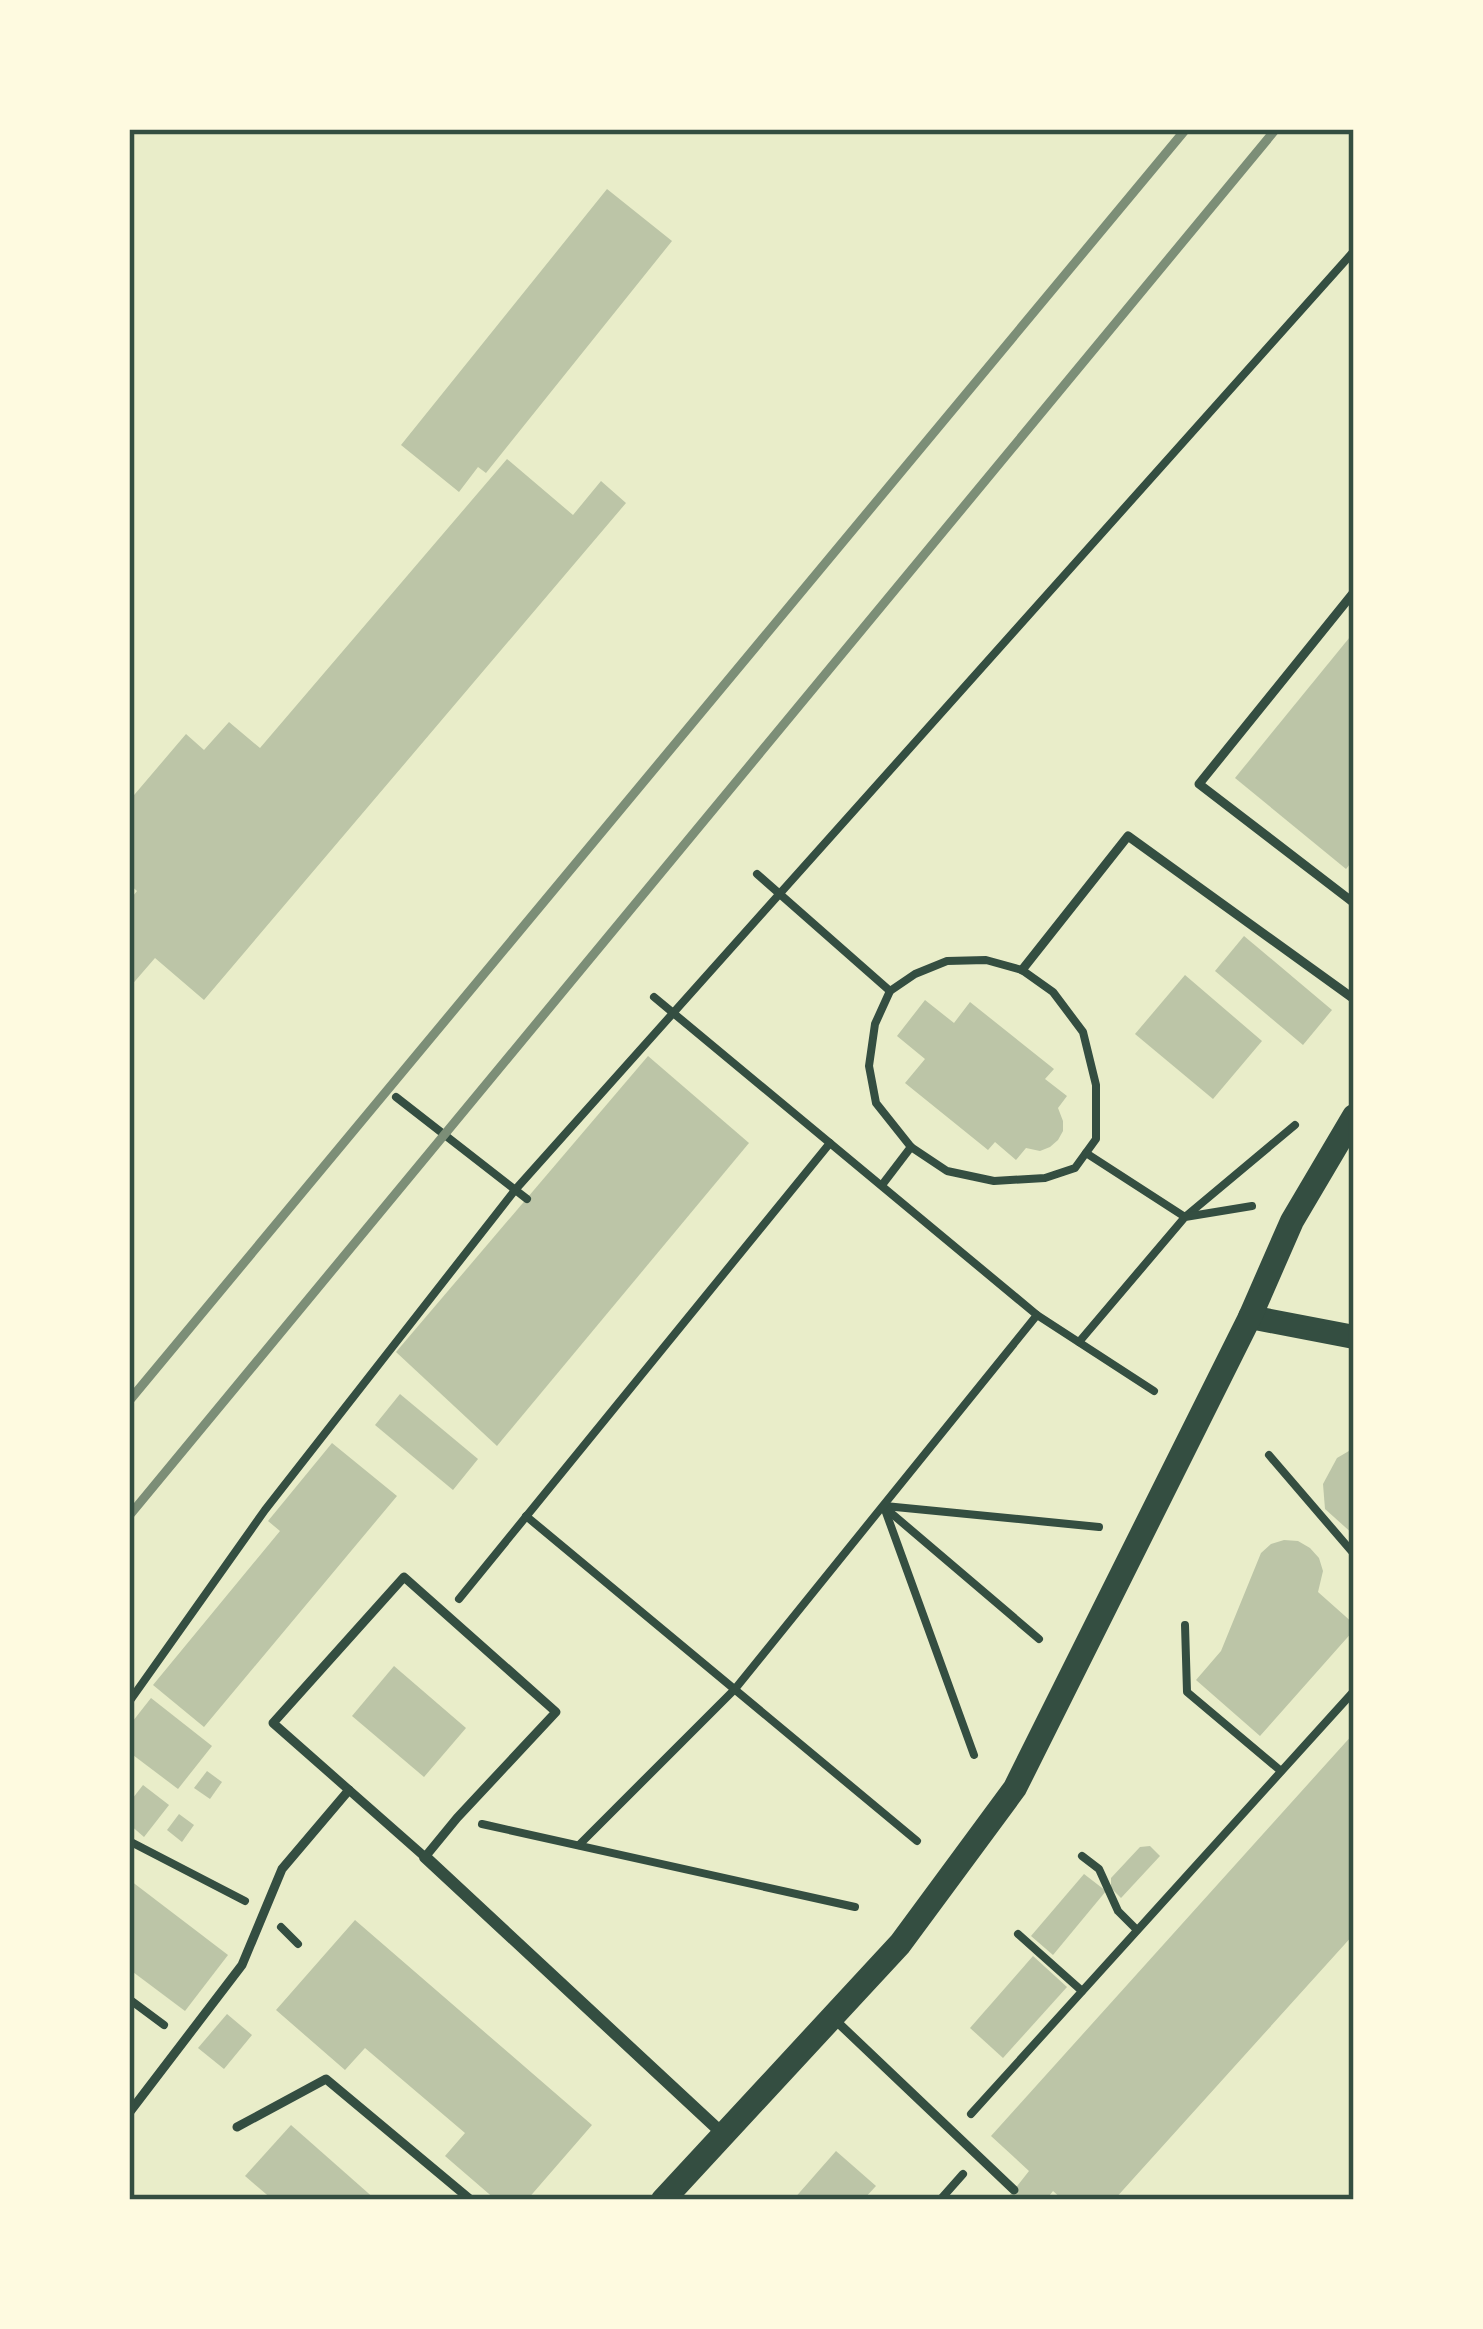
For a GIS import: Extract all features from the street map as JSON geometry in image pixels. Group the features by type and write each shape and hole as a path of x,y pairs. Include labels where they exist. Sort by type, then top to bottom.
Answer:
{"main road":[{"path":"663,2200 900,1945 1015,1788 1250,1317 1292,1221 1354,1116"},
{"path":"1250,1317 1354,1337"}],"street":[{"path":"425,1858 724,2135"}],"lane":[{"path":"1354,592 1199,784 1354,903"},
{"path":"1022,970 1128,836 1354,998"},
{"path":"404,1577 446,1614 556,1712 425,1858 274,1723 404,1577"},
{"path":"129,2114 242,1965 282,1869 349,1790"},
{"path":"833,2018 1014,2190"},
{"path":"237,2127 326,2079 471,2200"}],"path":[{"path":"129,1702 265,1510 515,1190 1354,251"},
{"path":"757,874 890,991"},
{"path":"986,960 1022,970 1053,992 1083,1032 1096,1085 1096,1139 1075,1168 1045,1178 994,1181 947,1171 911,1147 876,1103 869,1066 875,1024 890,991 947,961 986,960"},
{"path":"655,997 1036,1315 1154,1390"},
{"path":"396,1097 527,1199"},
{"path":"1079,1342 1185,1217 1294,1125"},
{"path":"446,1614 830,1143"},
{"path":"882,1186 911,1147"},
{"path":"1086,1153 1185,1217 1252,1205"},
{"path":"579,1846 735,1690 1036,1315"},
{"path":"1269,1454 1354,1554"},
{"path":"883,1506 1099,1527"},
{"path":"883,1506 1040,1639"},
{"path":"883,1506 974,1755"},
{"path":"526,1516 917,1841"},
{"path":"1185,1625 1187,1692 1281,1771"},
{"path":"953,2133 1354,1691"},
{"path":"458,1818 855,1907"},
{"path":"129,1841 264,1910 298,1944"},
{"path":"1082,1856 1099,1869 1118,1911 1137,1930"},
{"path":"1018,1934 1082,1991"},
{"path":"129,1999 185,2040"}],"building":[{"path":"607,189 672,241 486,473 478,467 459,492 401,445"},
{"path":"507,459 573,515 601,481 626,503 204,1000 155,958 129,988 129,901 137,891 129,884 129,801 186,734 204,750 229,722 260,748"},
{"path":"1354,632 1354,859 1346,869 1235,778"},
{"path":"1244,936 1332,1010 1303,1045 1215,971"},
{"path":"1185,975 1262,1041 1213,1099 1135,1034"},
{"path":"925,1000 954,1023 970,1002 1054,1069 1045,1079 1067,1096 1058,1108 1063,1131 1058,1140 1040,1151 1026,1148 1016,1160 995,1142 988,1150 905,1083 925,1059 897,1036"},
{"path":"648,1056 749,1143 497,1446 396,1352"},
{"path":"400,1394 478,1459 453,1490 375,1425"},
{"path":"332,1443 397,1496 204,1727 153,1685 280,1531 268,1521"},
{"path":"1354,1448 1354,1535 1325,1509 1323,1484 1337,1458"},
{"path":"1284,1540 1298,1541 1319,1558 1323,1571 1318,1592 1354,1624 1354,1630 1260,1736 1196,1680 1221,1651 1261,1553"},
{"path":"394,1666 466,1728 424,1777 352,1716"},
{"path":"151,1698 212,1746 178,1789 129,1752 129,1726"},
{"path":"1354,1733 1354,1934 1114,2200 1063,2200 1053,2191 1046,2200 1006,2200 1029,2171 991,2136"},
{"path":"207,1771 222,1782 210,1799 194,1788"},
{"path":"143,1785 169,1805 144,1837 129,1824 129,1803"},
{"path":"179,1814 194,1825 182,1842 167,1830"},
{"path":"1150,1846 1160,1856 1121,1898 1111,1888 1111,1878 1140,1847"},
{"path":"1084,1874 1106,1891 1053,1955 1031,1936"},
{"path":"131,1881 228,1955 185,2011 129,1969"},
{"path":"355,1920 592,2125 527,2200 496,2200 445,2156 465,2133 365,2048 345,2070 276,2010"},
{"path":"1033,1956 1067,1987 1003,2058 970,2028"},
{"path":"227,2014 252,2035 224,2069 198,2048"},
{"path":"291,2125 376,2200 273,2200 245,2176"},
{"path":"836,2151 876,2186 863,2200 793,2200"}],"railway":[{"path":"129,1401 1186,129"},
{"path":"129,1516 1276,129"}]}
